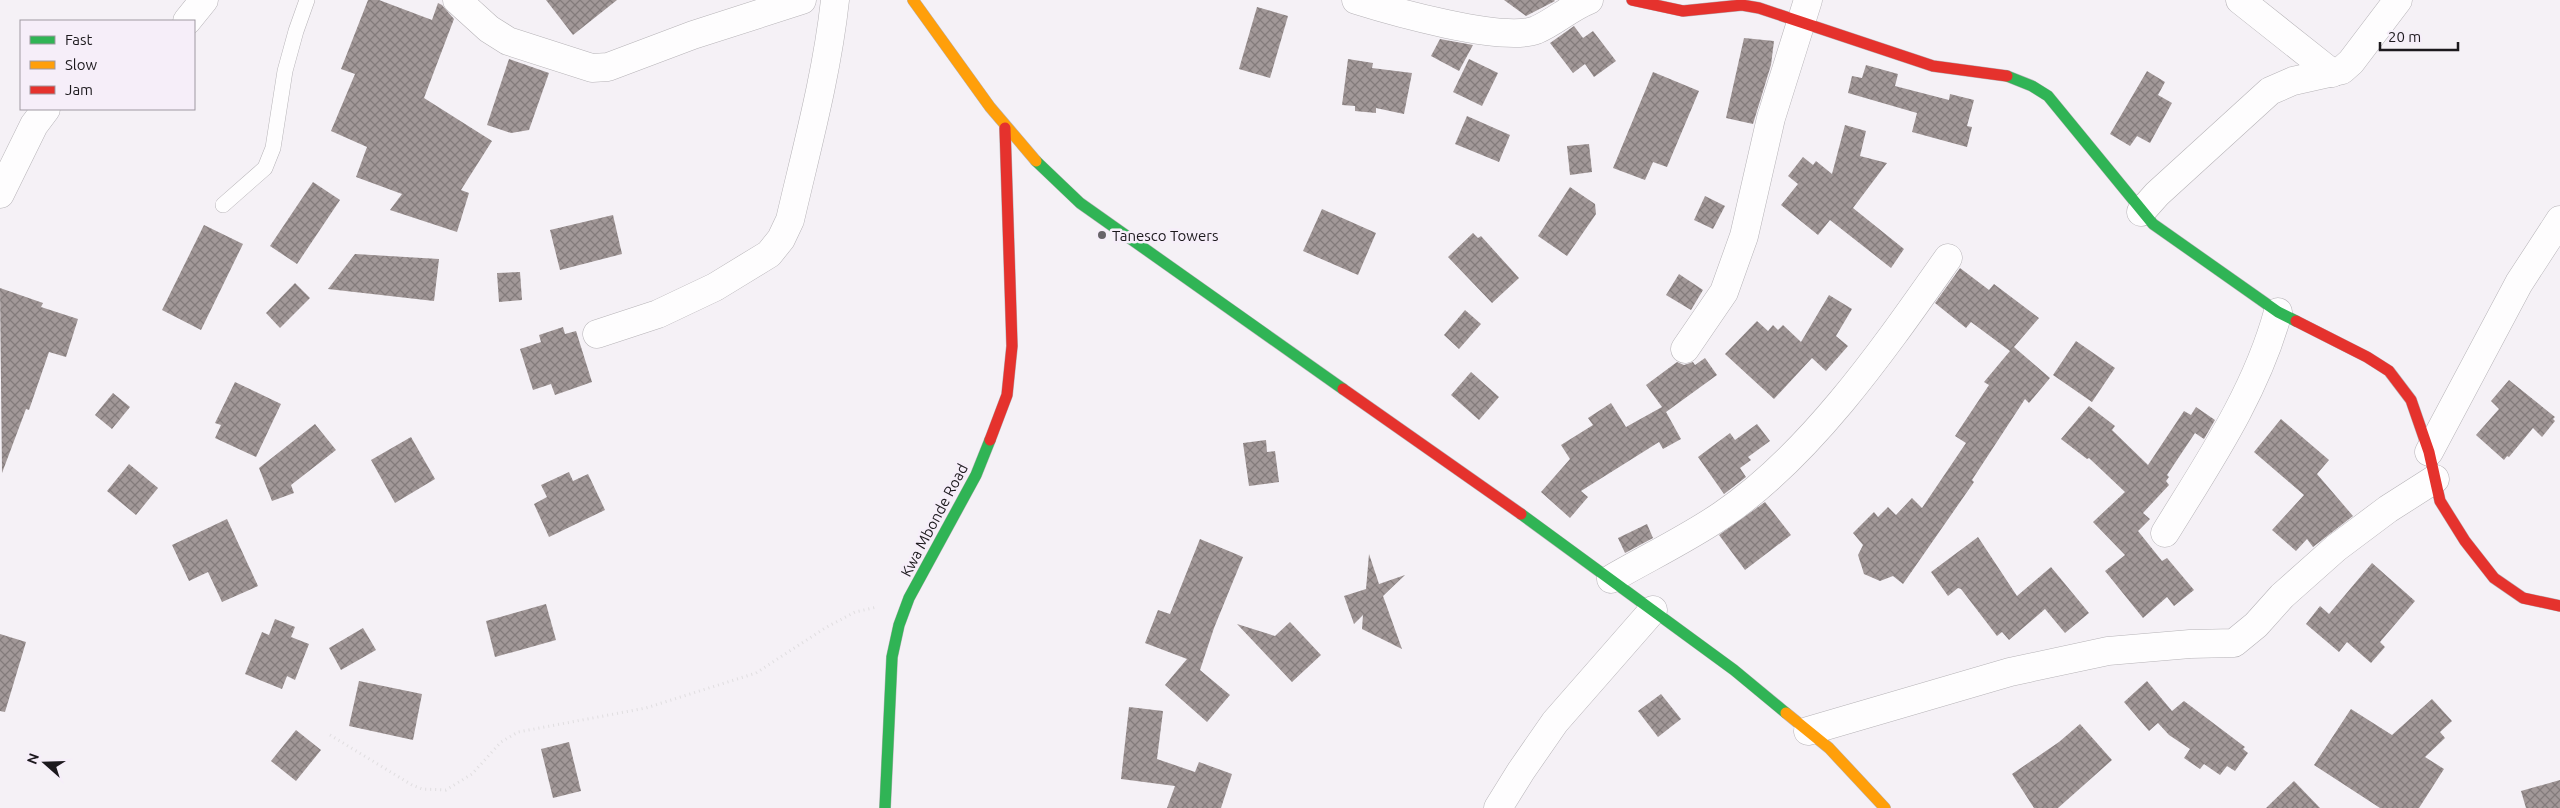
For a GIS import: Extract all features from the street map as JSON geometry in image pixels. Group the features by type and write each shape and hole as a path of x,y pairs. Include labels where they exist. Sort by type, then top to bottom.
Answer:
{"street":[{"path":"188,20 204,0"},
{"path":"457,0 489,29 508,41 592,68 608,67 694,34 802,0"},
{"path":"597,334 658,314 715,287 770,254 781,239 790,220 821,85 831,39 835,0"},
{"path":"913,0 940,41 1006,128 1049,176 1080,203 1611,579 1734,670 1829,748 1861,780 1885,808"},
{"path":"1356,0 1432,20 1489,32 1520,33 1535,30 1571,7 1589,0"},
{"path":"1632,0 1683,11 1742,5 1804,10 1935,66 2006,74 2030,84 2048,96 2152,224 2278,312 2367,357 2389,371 2411,400 2429,452 2440,501 2464,541 2494,578 2523,598 2560,606"},
{"path":"2240,0 2332,73"},
{"path":"2141,212 2157,194 2270,91 2293,81 2332,73 2351,62 2398,0"},
{"path":"1685,349 1724,292 1744,236 1771,118 1804,10"},
{"path":"0,194 34,125 45,110"},
{"name":"Kwa Mbonde Road","path":"885,808 892,656 899,625 910,598 976,475 1007,395 1012,346 1006,128"},
{"path":"2429,452 2519,283 2560,220"},
{"path":"1611,579 1722,515 1756,489 1804,444 1889,342 1948,258"},
{"path":"2165,533 2222,440 2259,370 2278,312"},
{"path":"1808,731 2010,672 2108,651 2190,644 2234,644 2256,625 2282,596 2336,548 2388,509 2435,479"},
{"path":"1498,808 1520,771 1556,722 1653,610"}],"lane":[{"path":"223,206 265,168 273,148 285,72 296,30 307,0"}],"path":[{"path":"330,735 412,785 439,792 446,790 472,774 510,735 646,708 756,673 805,639 855,612 910,598"}],"building":[{"path":"368,0 379,0 432,20 438,3 454,19 424,98 492,141 461,190 469,193 457,232 390,210 402,194 356,177 367,147 331,131 355,74 341,69"},
{"path":"546,0 617,0 573,35"},
{"path":"1504,0 1554,0 1555,1 1526,16"},
{"path":"1257,7 1288,16 1270,78 1239,69"},
{"path":"1574,26 1583,38 1593,31 1616,61 1594,77 1585,64 1573,73 1550,43"},
{"path":"1744,38 1774,41 1771,65 1753,124 1726,118"},
{"path":"1440,39 1473,45 1459,71 1431,56"},
{"path":"509,59 549,73 529,130 511,133 487,125"},
{"path":"1348,59 1373,63 1372,68 1412,73 1404,114 1376,108 1376,113 1355,111 1355,106 1342,105"},
{"path":"1469,59 1498,73 1482,106 1453,92"},
{"path":"1866,65 1898,74 1895,86 1949,100 1950,94 1974,100 1967,126 1972,127 1967,147 1912,132 1917,113 1848,93 1852,76 1862,78"},
{"path":"2147,71 2165,82 2158,95 2172,103 2150,143 2137,136 2130,146 2110,134"},
{"path":"1653,72 1699,91 1667,167 1653,162 1645,180 1613,168"},
{"path":"1467,116 1510,135 1499,162 1455,144"},
{"path":"1845,125 1866,131 1860,156 1887,163 1853,208 1904,249 1891,268 1830,220 1818,235 1781,205 1798,184 1788,176 1803,157 1813,165 1816,161 1832,174"},
{"path":"1589,144 1592,172 1570,175 1567,146"},
{"path":"313,182 340,200 297,264 270,246"},
{"path":"1570,187 1595,204 1596,214 1567,256 1538,236"},
{"path":"1705,196 1725,206 1713,229 1694,220"},
{"path":"1322,209 1376,233 1358,275 1303,251"},
{"path":"613,215 622,254 560,270 550,230"},
{"path":"204,225 243,244 201,330 162,310"},
{"path":"1473,233 1478,238 1481,236 1519,278 1492,303 1448,257"},
{"path":"355,254 439,259 434,301 328,289"},
{"path":"1960,268 1989,290 1994,284 2039,318 2014,347 2050,378 2029,403 2025,399 1972,480 1974,482 1903,584 1893,576 1880,581 1864,574 1858,555 1863,545 1853,533 1874,512 1878,517 1888,507 1896,515 1912,498 1922,508 1966,443 1955,436 1989,385 1984,382 2010,351 1971,322 1966,328 1935,303"},
{"path":"520,272 522,300 499,302 497,273"},
{"path":"1679,274 1703,290 1691,310 1666,295"},
{"path":"295,283 310,298 280,328 266,313"},
{"path":"0,288 43,303 41,307 78,319 66,357 49,352 29,410 26,409 2,473"},
{"path":"1829,295 1852,309 1836,336 1848,346 1826,371 1812,358 1774,399 1725,354 1757,321 1768,331 1773,325 1778,330 1783,325 1801,342"},
{"path":"1465,310 1481,324 1459,349 1444,335"},
{"path":"563,327 565,334 576,331 592,382 555,395 551,384 533,390 520,349 541,342 539,335"},
{"path":"2076,341 2115,368 2092,402 2053,375"},
{"path":"1705,358 1717,375 1666,412 1681,439 1663,449 1659,442 1581,491 1588,497 1570,518 1541,492 1570,459 1561,445 1593,425 1588,418 1611,403 1626,427 1662,407 1646,385 1677,362 1684,365 1693,362 1695,365"},
{"path":"1471,372 1499,397 1479,420 1451,395"},
{"path":"2509,380 2555,417 2553,419 2555,421 2542,437 2533,428 2509,457 2507,456 2504,460 2476,435 2499,409 2491,401"},
{"path":"235,382 281,404 256,457 215,438 221,425 215,423"},
{"path":"113,393 130,407 112,429 95,415"},
{"path":"2089,406 2115,426 2112,430 2148,465 2184,411 2191,415 2196,407 2215,420 2204,439 2195,433 2167,475 2169,477 2166,481 2169,485 2143,513 2150,519 2138,531 2162,561 2167,558 2194,590 2174,606 2167,597 2143,618 2105,571 2125,555 2093,522 2125,492 2089,458 2087,459 2061,439"},
{"path":"2281,419 2329,460 2317,474 2353,516 2313,547 2307,539 2296,551 2272,530 2304,495 2254,452"},
{"path":"315,424 336,450 291,485 294,493 272,501 259,468"},
{"path":"1757,424 1770,441 1748,457 1751,460 1740,468 1746,477 1724,494 1698,457 1730,433 1735,440"},
{"path":"411,437 435,479 395,503 371,460"},
{"path":"1266,440 1267,452 1275,451 1279,482 1249,486 1243,443"},
{"path":"129,464 158,488 136,515 107,491"},
{"path":"569,472 573,481 588,474 605,510 549,537 534,504 547,497 541,485"},
{"path":"1765,502 1791,535 1745,570 1719,535"},
{"path":"227,519 258,586 222,602 208,572 189,581 172,545"},
{"path":"1647,524 1653,538 1625,553 1618,538"},
{"path":"1978,537 2017,596 2051,567 2089,613 2065,633 2045,609 2009,640 2002,632 1997,636 1961,589 1958,588 1948,596 1931,572"},
{"path":"1200,539 1243,557 1214,628 1200,670 1230,695 1207,722 1165,685 1187,659 1145,643 1158,610 1170,614"},
{"path":"1369,554 1379,584 1405,575 1383,596 1402,649 1362,629 1363,615 1354,624 1344,596 1366,589"},
{"path":"2372,563 2415,601 2380,642 2385,647 2371,663 2347,642 2339,652 2306,624 2320,606 2329,614"},
{"path":"546,604 556,640 495,657 486,621"},
{"path":"275,619 295,627 291,637 309,644 295,680 287,676 282,689 245,674 262,632 269,635"},
{"path":"1290,622 1321,655 1292,682 1237,624 1275,636"},
{"path":"363,628 376,650 341,670 329,648"},
{"path":"0,634 26,642 5,712 0,711"},
{"path":"359,681 422,694 413,740 349,726"},
{"path":"2147,681 2172,711 2184,701 2245,747 2243,749 2248,753 2235,771 2227,766 2220,775 2204,764 2200,769 2184,758 2190,749 2169,735 2158,723 2149,731 2124,702"},
{"path":"1661,694 1681,719 1658,737 1638,711"},
{"path":"2432,699 2452,721 2440,732 2445,738 2425,757 2444,769 2419,808 2380,808 2314,765 2351,709 2392,735"},
{"path":"1129,707 1163,711 1157,759 1195,772 1199,762 1232,774 1221,808 1167,808 1175,786 1121,779"},
{"path":"2080,724 2112,760 2058,808 2034,808 2012,774 2059,742"},
{"path":"296,730 321,750 296,781 271,761"},
{"path":"569,742 581,791 553,798 541,749"},
{"path":"2560,780 2560,808 2526,808 2521,791"},
{"path":"2294,781 2320,808 2266,808"}],"traffic: fast":[{"path":"2007,76 2032,86 2048,96 2153,224 2278,312 2296,321"},
{"path":"1036,161 1080,203 1343,389"},
{"path":"885,808 892,657 899,625 909,598 976,475 990,440"},
{"path":"1521,514 1734,670 1786,713"}],"traffic: slow":[{"path":"913,0 990,107 1036,161"},
{"path":"1786,713 1829,748 1885,808"}],"traffic: jam":[{"path":"1632,0 1683,11 1742,5 1759,8 1933,66 2007,76"},
{"path":"990,440 1007,395 1012,346 1005,128"},
{"path":"2296,321 2367,357 2389,371 2411,400 2429,452 2440,501 2465,541 2494,578 2523,598 2560,606"},
{"path":"1343,389 1521,514"}],"place":[{"name":"Tanesco Towers","path":"1102,235"}]}
